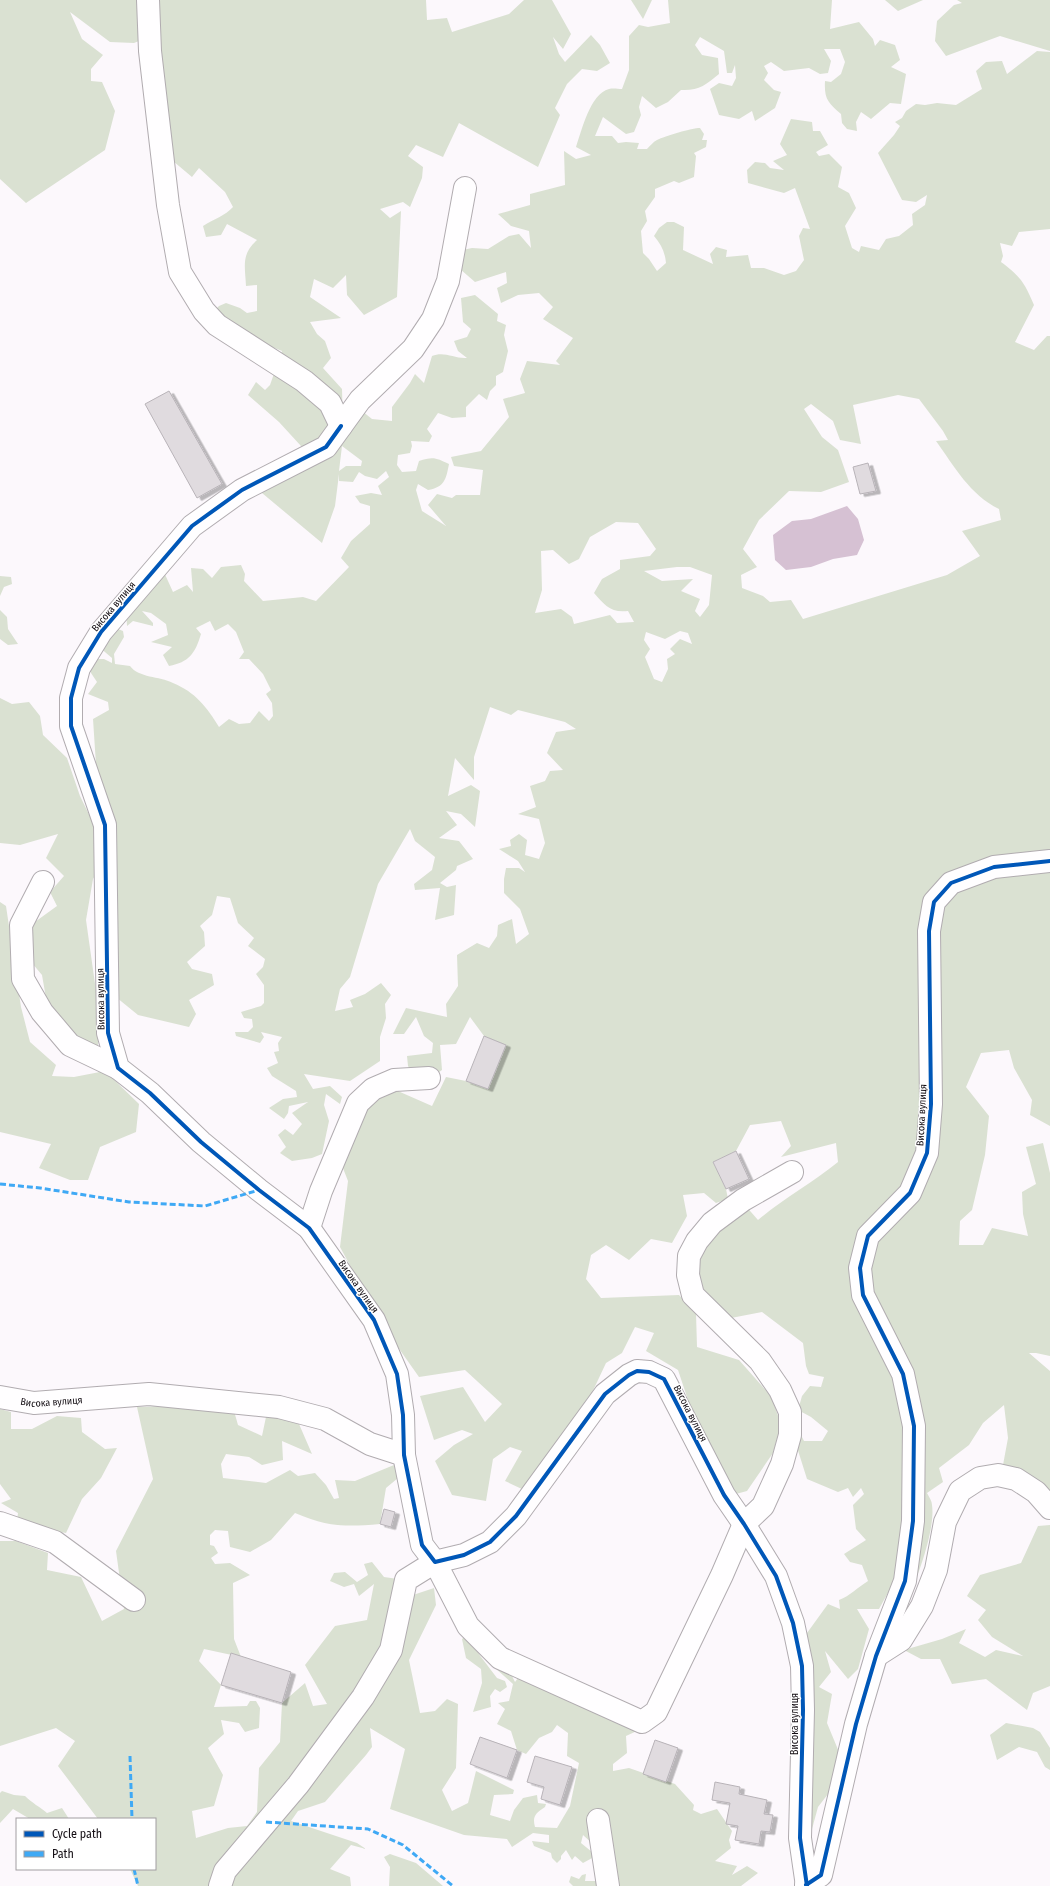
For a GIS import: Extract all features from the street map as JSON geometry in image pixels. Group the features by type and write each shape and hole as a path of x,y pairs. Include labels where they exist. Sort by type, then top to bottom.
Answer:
{"street":[{"path":"148,0 150,51 168,205 180,272 204,311 217,325 304,381 330,403 340,426"},
{"name":"Висока вулиця","path":"465,188 448,281 433,318 413,349 360,400 326,447 242,490 192,526 101,632 79,668 71,698 71,726 106,825 108,1033 118,1068 150,1093 201,1142 259,1190 309,1228 374,1320 396,1374 403,1415 404,1455 422,1545 435,1562 468,1626 500,1658 642,1722 656,1712 744,1524"},
{"name":"Висока вулиця","path":"435,1562 464,1555 490,1542 516,1516 605,1394 629,1375 637,1371 649,1372 664,1379 724,1495 776,1576 793,1623 802,1666 803,1710 800,1838 807,1885 820,1875 856,1724 876,1656 905,1581 913,1521 914,1426 903,1374 863,1295 860,1268 868,1236 910,1193 927,1153 931,1104 929,931 934,902 951,883 994,867 1050,861"},
{"path":"43,882 21,925 23,979 42,1012 70,1045 118,1068"},
{"path":"309,1228 321,1191 358,1103 373,1089 394,1080 429,1078"},
{"path":"744,1524 762,1506 782,1464 790,1435 790,1412 780,1390 760,1362 693,1295 688,1275 689,1256 697,1241 712,1223 743,1200 792,1172"},
{"name":"Висока вулиця","path":"0,1397 34,1403 149,1394 279,1407 324,1419 370,1444 404,1455"},
{"path":"876,1656 901,1640 922,1606 936,1570 945,1522 960,1491 980,1478 998,1475 1016,1479 1036,1492 1050,1508"},
{"path":"0,1523 55,1542 134,1600"},
{"path":"220,1886 225,1871 298,1785 363,1697 391,1650 406,1580 435,1562"},
{"path":"598,1820 608,1886"}],"green space":[{"path":"0,0 426,0 427,20 447,18 452,32 509,14 524,0 552,0 571,34 563,49 553,37 559,54 565,62 591,35 600,45 610,63 597,71 582,69 567,84 555,108 560,115 538,167 459,123 443,157 416,145 408,156 423,167 422,178 410,207 403,202 380,209 390,218 401,211 397,297 364,315 347,295 346,275 333,288 314,279 310,297 341,318 310,322 317,334 325,341 331,358 323,368 342,389 343,426 362,411 372,419 392,421 392,407 415,374 424,383 432,356 441,354 467,358 458,351 454,341 467,337 471,329 463,322 461,298 475,295 498,314 497,321 506,325 504,335 508,351 503,372 496,376 496,385 490,391 487,400 479,394 466,407 466,417 452,418 438,413 427,429 432,436 429,442 411,441 412,446 410,453 398,455 397,465 402,472 416,471 419,461 431,458 438,459 449,464 446,478 438,487 428,490 418,484 416,490 422,511 446,526 428,505 437,494 452,498 456,495 480,495 483,470 454,466 451,457 481,451 509,417 503,399 525,393 520,379 527,361 560,365 556,361 573,338 543,319 553,307 539,293 518,295 501,303 497,288 507,283 506,272 475,282 460,269 453,252 472,248 488,249 509,236 519,234 531,248 529,231 511,226 498,214 530,205 530,194 565,185 564,151 576,159 591,155 576,147 584,122 592,105 602,92 609,89 622,89 629,70 629,36 639,25 648,27 670,23 668,0 832,0 830,29 859,22 873,39 875,46 880,40 895,45 900,60 891,67 906,74 901,104 890,103 871,119 861,112 856,122 857,131 847,129 842,123 841,114 830,103 825,92 825,81 831,82 841,74 845,62 840,49 824,49 831,61 828,73 820,74 809,68 784,71 771,62 764,66 768,73 764,80 774,90 781,92 775,108 755,121 752,111 739,119 719,115 710,89 719,83 732,86 736,78 735,65 732,73 727,73 724,51 700,37 695,45 702,55 718,58 719,74 702,86 681,90 668,102 656,108 642,96 639,107 641,115 634,132 626,134 603,117 595,136 612,136 618,143 639,143 637,149 647,149 661,138 700,128 704,134 702,140 707,140 706,147 694,153 696,156 694,177 679,183 674,181 655,189 655,197 645,211 647,221 641,231 643,253 657,271 666,263 662,248 654,236 659,228 667,222 674,222 684,227 683,250 713,264 710,254 716,247 727,250 726,257 748,255 751,268 764,268 784,275 796,271 804,260 799,236 803,228 810,229 795,188 784,193 748,183 747,170 755,162 765,163 770,168 784,170 773,161 787,155 780,144 791,119 812,122 813,131 820,131 828,145 816,152 819,156 829,154 842,167 838,187 849,193 856,208 845,226 852,248 859,252 861,246 879,250 886,239 899,236 913,225 912,214 925,205 927,195 916,202 902,200 878,153 900,126 895,122 902,118 906,111 916,104 925,105 937,103 956,105 982,89 976,71 986,62 1002,61 1007,74 1037,51 1050,52 1050,229 1019,232 1012,246 1000,243 1003,256 1001,262 1021,280 1034,305 1015,342 1034,350 1047,336 1050,336 1050,1126 1030,1115 1032,1100 1014,1068 1009,1050 981,1053 966,1087 989,1116 985,1155 972,1210 960,1221 959,1245 983,1245 992,1228 1028,1236 1023,1214 1022,1192 1036,1184 1026,1147 1043,1143 1050,1173 1050,1356 1029,1353 1050,1371 1050,1501 1029,1481 1003,1465 1008,1438 1004,1405 983,1423 969,1445 939,1468 943,1482 927,1493 932,1504 931,1530 917,1576 901,1615 895,1580 879,1609 857,1609 869,1629 858,1669 848,1679 825,1651 831,1672 819,1687 832,1694 827,1723 839,1752 838,1781 818,1807 806,1851 809,1729 807,1633 828,1604 840,1609 839,1600 868,1581 862,1565 850,1562 844,1554 866,1540 856,1529 853,1505 864,1494 861,1488 853,1497 848,1488 838,1492 807,1479 795,1441 801,1435 804,1441 822,1441 828,1431 811,1417 798,1410 802,1396 810,1386 821,1387 824,1377 809,1374 806,1366 803,1343 762,1312 731,1318 697,1290 699,1244 744,1204 758,1220 828,1170 838,1162 836,1143 781,1157 791,1146 781,1121 750,1125 736,1151 713,1162 726,1189 728,1199 716,1203 704,1193 683,1195 687,1216 672,1243 651,1239 629,1260 606,1245 591,1255 586,1279 601,1298 679,1295 696,1313 697,1347 739,1360 771,1396 781,1424 773,1453 747,1491 732,1495 694,1418 678,1370 646,1351 654,1333 635,1327 622,1353 606,1363 590,1397 524,1490 505,1481 522,1451 510,1447 493,1459 486,1501 452,1495 435,1461 454,1445 473,1434 462,1430 434,1440 420,1396 463,1387 485,1422 502,1404 465,1370 419,1377 383,1326 340,1247 348,1181 339,1158 369,1101 391,1088 432,1106 446,1077 466,1081 488,1089 506,1045 484,1036 470,1017 456,1044 440,1045 442,1070 435,1075 413,1074 408,1066 407,1056 432,1053 433,1043 424,1036 416,1017 404,1034 393,1034 406,1008 447,1017 446,1004 458,986 457,955 477,943 489,948 497,936 498,925 512,919 516,944 529,934 520,909 504,893 506,868 519,868 525,872 518,861 499,849 511,846 510,840 519,834 527,840 525,855 539,859 545,843 539,819 518,814 536,807 530,786 545,781 550,771 563,770 547,753 556,732 576,729 565,722 518,710 511,715 490,707 474,757 474,780 455,758 448,796 471,785 480,791 475,827 461,814 446,811 457,825 439,838 459,841 473,859 457,866 456,870 440,883 447,887 456,885 454,915 435,920 440,888 415,890 414,884 432,870 435,857 415,841 410,829 378,884 350,977 340,989 335,1011 353,1007 350,1000 365,994 381,983 391,995 385,1004 386,1018 380,1037 380,1061 350,1081 304,1074 313,1089 330,1086 342,1097 340,1104 326,1094 324,1105 329,1121 322,1154 312,1158 292,1161 280,1153 286,1147 278,1135 285,1129 293,1135 302,1124 292,1113 308,1102 289,1106 288,1113 284,1119 269,1108 283,1099 297,1097 296,1091 272,1076 267,1068 278,1063 274,1052 279,1051 278,1043 282,1037 261,1032 264,1037 260,1043 236,1036 235,1032 248,1032 253,1027 252,1019 244,1018 241,1012 261,1006 264,1003 264,985 256,974 263,967 265,959 248,946 254,938 238,923 230,898 217,896 212,915 200,926 204,932 205,946 187,962 192,969 212,974 214,985 189,1000 196,1014 189,1027 138,1015 111,993 93,719 109,710 108,702 88,694 97,682 91,673 90,659 104,659 112,663 112,658 99,647 113,627 123,631 124,637 114,654 115,664 130,666 139,673 168,681 188,691 200,701 219,727 229,719 239,724 250,723 259,711 269,721 273,716 272,703 266,694 271,690 263,674 249,659 239,659 244,652 236,632 228,624 215,631 210,621 196,628 201,634 194,652 182,662 169,666 163,655 172,647 151,642 168,635 166,624 151,613 142,611 153,623 153,626 133,621 127,626 126,609 163,570 173,592 187,585 193,592 191,568 203,569 212,578 221,567 241,565 245,574 244,581 263,601 303,597 316,601 349,567 341,558 351,541 370,524 370,506 360,503 355,496 371,493 382,495 378,486 389,477 386,471 377,479 365,476 359,472 353,482 339,481 339,474 335,506 322,543 256,488 312,458 279,422 248,395 256,382 265,390 270,385 282,351 217,325 214,311 219,306 226,303 240,308 247,313 257,311 257,285 246,286 245,261 248,250 257,240 227,224 221,235 206,237 203,226 223,215 233,207 225,192 199,168 192,177 167,156 159,33 134,43 110,42 70,12 82,39 103,55 91,69 91,81 102,82 115,111 105,150 26,203 0,179","holes":["898,395 919,399 948,440 936,441 956,470 971,488 979,496 999,509 1001,520 962,531 980,556 947,575 803,619 791,600 770,602 763,596 742,588 741,575 757,567 743,549 759,520 789,491 821,492 849,482 838,450 822,437 804,409 811,404 833,421 840,440 861,444 853,405","342,446 362,461 361,466 346,466 339,471","616,522 638,523 656,549 650,556 620,560 620,569 602,579 594,593 608,607 617,611 628,611 634,622 617,623 610,615 574,624 572,617 561,609 535,613 542,590 541,551 553,550 569,564 579,559 590,537","690,567 712,575 709,605 700,617 695,611 700,599 681,591 693,579 662,581 644,571","680,631 688,633 692,644 680,639 670,649 675,654 667,659 668,669 662,682 654,679 645,657 650,649 644,640 646,632 665,639"]},
{"path":"631,0 652,0 643,19"},
{"path":"885,0 923,0 898,11"},
{"path":"957,0 1050,0 1050,51 1000,36 946,56 935,41 937,21 954,5 962,3"},
{"path":"0,576 11,577 12,584 4,587 0,596"},
{"path":"0,610 7,617 8,629 18,644 8,645 0,639"},
{"path":"0,698 12,704 29,702 40,716 43,735 67,758 80,796 98,833 101,865 93,879 86,920 98,1005 98,1047 80,1042 55,1018 46,998 42,975 27,957 28,927 57,906 50,892 64,876 46,858 58,834 20,845 0,843"},
{"path":"0,902 6,906 21,1007 30,1042 56,1065 52,1076 74,1077 105,1071 139,1104 136,1132 100,1147 88,1180 70,1180 39,1168 51,1144 0,1132"},
{"path":"164,1406 234,1411 238,1425 262,1436 266,1417 252,1410 299,1424 312,1454 282,1441 283,1460 262,1465 249,1457 226,1454 221,1464 223,1478 266,1483 290,1470 298,1476 315,1473 326,1485 334,1499 339,1498 335,1480 355,1481 394,1465 400,1469 398,1478 386,1488 380,1524 357,1526 337,1525 317,1521 295,1513 271,1540 250,1552 230,1547 228,1531 215,1530 210,1535 210,1545 214,1546 218,1553 211,1558 215,1564 230,1563 250,1575 233,1583 234,1639 241,1657 204,1649 199,1661 221,1685 214,1707 247,1706 250,1701 256,1701 260,1708 259,1728 245,1732 239,1723 221,1720 224,1734 208,1748 223,1775 214,1806 192,1811 196,1838 228,1828 247,1826 257,1812 259,1768 280,1742 282,1703 305,1683 313,1706 327,1704 305,1665 335,1626 367,1620 374,1584 359,1596 354,1584 344,1587 330,1581 334,1573 345,1572 357,1582 368,1575 364,1564 372,1562 384,1577 398,1579 410,1596 434,1588 436,1605 409,1660 420,1713 435,1711 447,1699 458,1704 456,1768 442,1790 452,1811 468,1803 476,1771 514,1790 513,1794 494,1795 490,1815 510,1821 514,1810 523,1798 537,1795 538,1803 546,1804 545,1807 534,1817 535,1827 557,1828 570,1806 579,1763 567,1756 568,1733 557,1725 552,1732 539,1738 526,1754 517,1750 511,1731 497,1724 505,1709 498,1703 509,1701 513,1684 478,1653 497,1678 505,1681 507,1687 500,1692 495,1689 490,1696 491,1707 473,1712 482,1683 481,1669 466,1658 462,1639 468,1634 508,1668 515,1682 521,1674 639,1730 626,1736 627,1753 613,1764 613,1771 629,1768 675,1784 694,1805 693,1810 701,1814 717,1809 732,1831 729,1840 731,1848 715,1861 737,1866 732,1875 747,1866 758,1873 741,1886 573,1886 569,1882 571,1876 579,1879 582,1875 586,1874 585,1881 600,1881 596,1847 583,1835 581,1843 592,1852 594,1857 583,1863 575,1856 572,1860 566,1850 557,1863 552,1858 551,1853 534,1846 532,1841 549,1843 549,1835 533,1833 512,1847 507,1839 464,1835 390,1809 405,1749 370,1728 372,1747 366,1755 325,1802 298,1811 291,1821 357,1843 366,1849 351,1845 330,1869 350,1877 351,1886 138,1886 130,1870 156,1870 156,1818 97,1818 58,1766 75,1741 56,1728 0,1746 0,1541 16,1541 48,1553 47,1570 81,1577 102,1621 124,1609 116,1551 153,1479 137,1407"},
{"path":"0,1409 11,1412 11,1429 32,1429 57,1416 81,1418 82,1432 105,1449 117,1448 101,1478 82,1499 66,1533 42,1529 17,1521 18,1513 1,1503 11,1499 0,1484"},
{"path":"1050,1525 1050,1686 1033,1693 1027,1710 986,1679 952,1684 940,1659 921,1659 904,1650 942,1639 966,1629 959,1643 985,1657 996,1650 1023,1656 992,1637 978,1620 986,1610 967,1596 980,1575 1021,1563 1038,1526"},
{"path":"1006,1723 1033,1728 1040,1732 1050,1748 1050,1770 1045,1767 1037,1752 1019,1747 997,1760 990,1735"},
{"path":"2,1791 14,1795 25,1796 47,1813 62,1808 68,1818 28,1818 13,1809 0,1823 0,1793"},
{"path":"390,1854 416,1863 443,1886 389,1886 390,1867 384,1857"}],"shaded area":[{"path":"847,506 858,519 864,540 857,555 833,559 811,567 786,570 775,560 773,535 792,521 811,519"}],"building":[{"path":"169,391 222,484 197,498 145,404"},
{"path":"868,463 876,491 860,494 853,467"},
{"path":"484,1036 506,1045 488,1089 466,1081"},
{"path":"736,1151 749,1179 726,1189 713,1162"},
{"path":"384,1509 395,1512 391,1527 380,1524"},
{"path":"231,1653 291,1672 282,1703 221,1685"},
{"path":"480,1737 517,1750 507,1778 470,1764"},
{"path":"655,1740 678,1748 666,1782 643,1774"},
{"path":"535,1756 572,1767 560,1805 541,1799 544,1787 527,1782"},
{"path":"715,1782 740,1787 739,1794 767,1800 764,1814 773,1815 770,1832 761,1831 759,1844 735,1840 738,1826 726,1824 730,1803 712,1800"}],"marked path":[{"path":"0,1184 40,1188 129,1202 205,1206 259,1190"},
{"path":"130,1756 132,1818"},
{"path":"266,1822 368,1829 403,1845 453,1886"},
{"path":"134,1870 138,1886"}],"cycle path":[{"path":"341,426 326,447 242,490 192,526 101,632 79,668 71,698 71,726 105,825 108,1033 118,1068 150,1093 201,1142 259,1190 309,1228 374,1320 397,1374 403,1415 404,1455 422,1545 435,1562 464,1555 490,1542 516,1516 605,1394 629,1375 637,1371 649,1372 664,1379 724,1495 776,1576 793,1623 802,1666 803,1710 800,1838 807,1886"},
{"path":"806,1885 821,1875 856,1724 876,1656 905,1581 913,1521 914,1426 903,1374 863,1295 860,1268 868,1236 910,1193 927,1153 931,1104 929,931 934,902 951,883 994,867 1050,861"}]}
